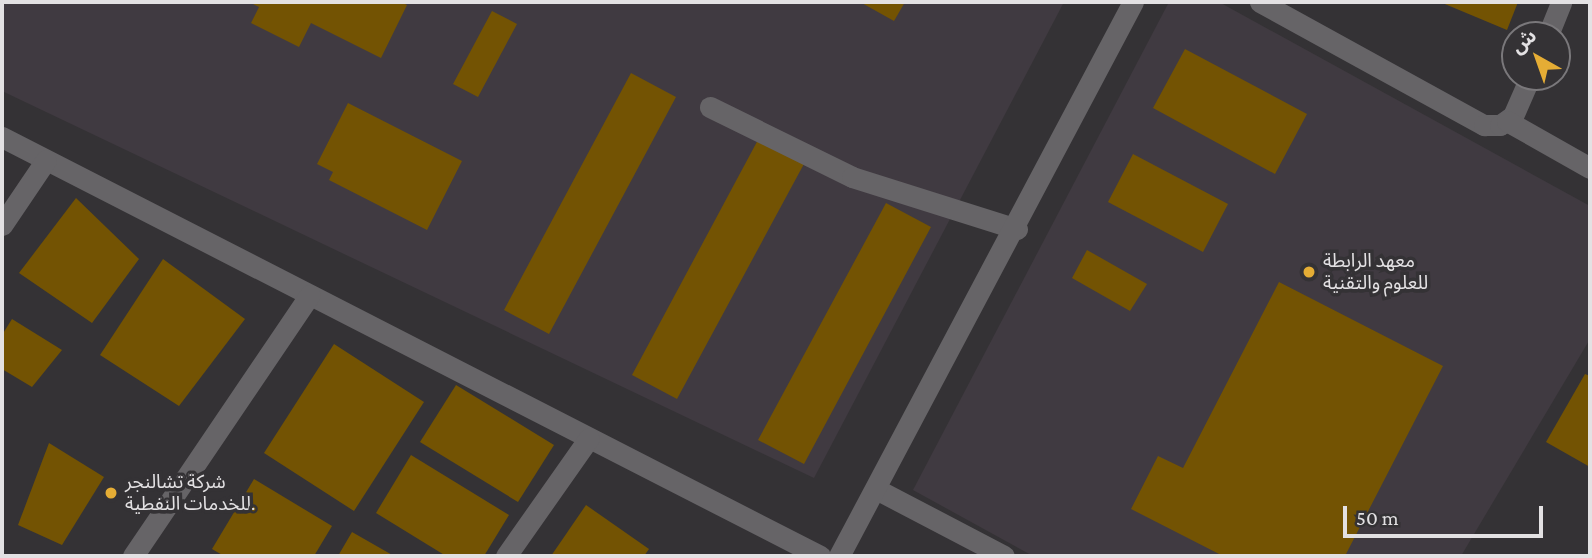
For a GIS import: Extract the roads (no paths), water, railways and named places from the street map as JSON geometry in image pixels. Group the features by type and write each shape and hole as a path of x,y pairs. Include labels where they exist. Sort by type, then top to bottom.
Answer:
{"street":[{"path":"839,556 1017,229 1133,2"},
{"path":"1260,2 1484,125 1507,121 1590,168"},
{"path":"1554,21 1561,2"},
{"path":"1507,121 1523,91"},
{"path":"710,107 852,177 1017,229"},
{"path":"2,137 820,556"},
{"path":"2,225 46,160"},
{"path":"133,556 310,295"},
{"path":"506,556 589,438"},
{"path":"876,489 1004,556"}],"place":[{"name":"معهد الرابطة للعلوم والتقنية","path":"1309,272"},
{"name":"شركة تشالنجر للخدمات النفطية.","path":"111,493"}]}
